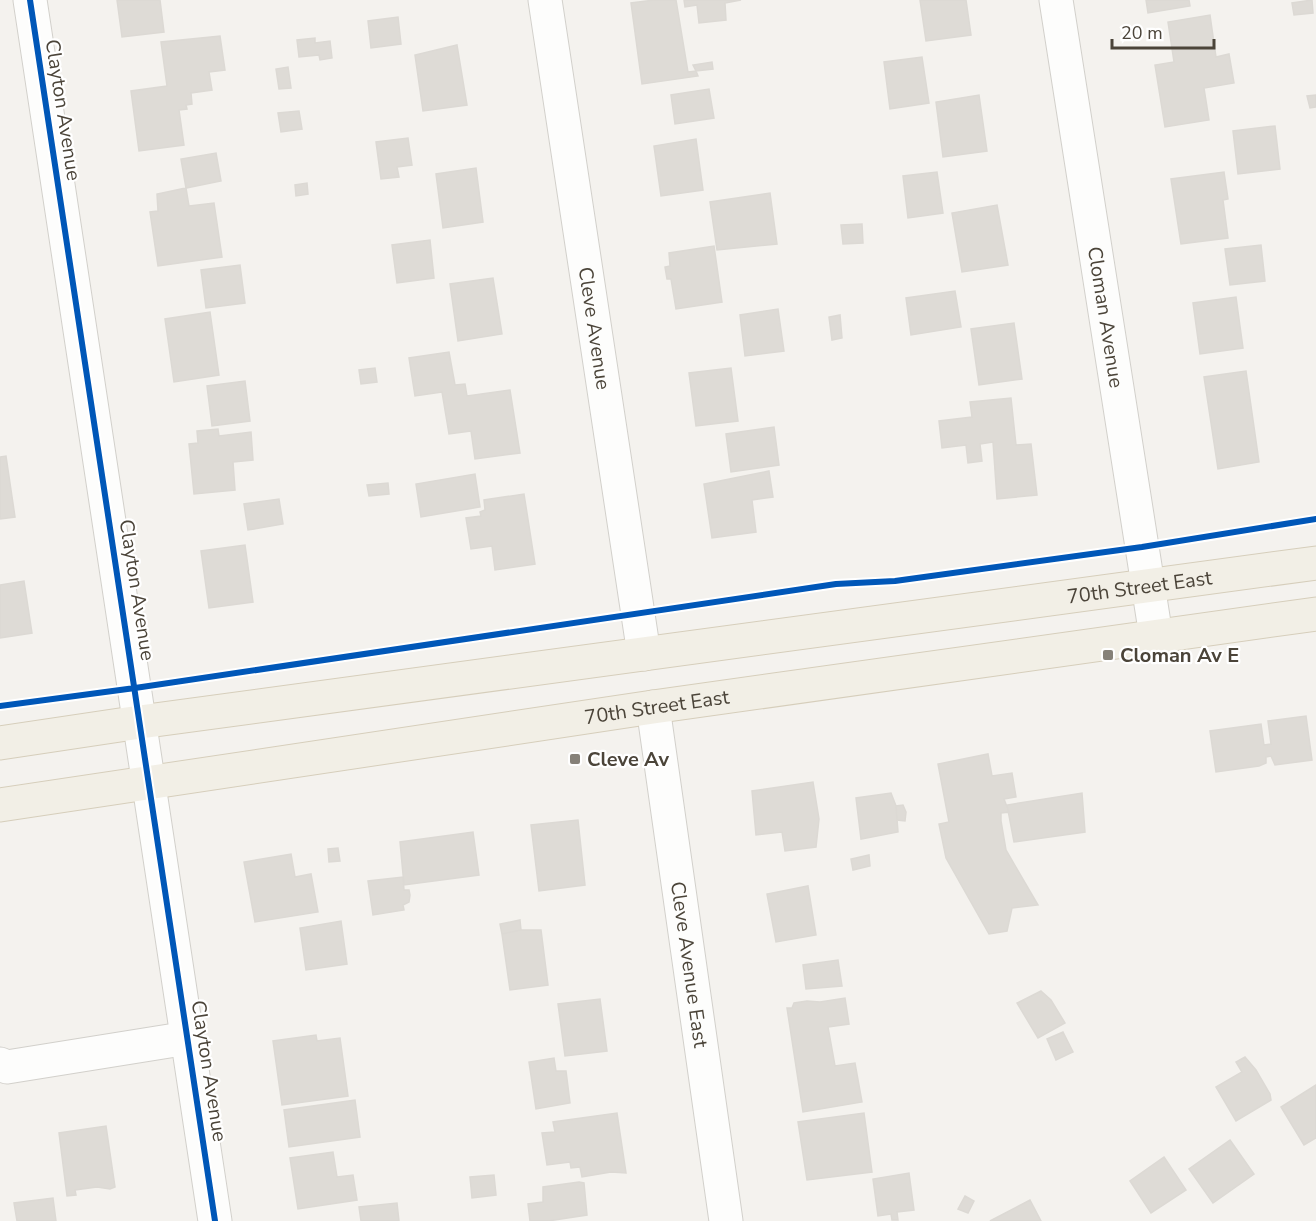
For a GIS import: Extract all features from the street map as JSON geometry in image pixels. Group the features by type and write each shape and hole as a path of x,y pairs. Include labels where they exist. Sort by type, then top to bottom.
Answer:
{"main road":[{"name":"70th Street East","path":"0,743 140,722 1316,563"},
{"name":"70th Street East","path":"0,805 653,707 1316,614"}],"street":[{"name":"Clayton Avenue","path":"30,0 215,1221"},
{"name":"Cleve Avenue","path":"545,0 644,654"},
{"name":"Cloman Avenue","path":"1056,0 1156,636"},
{"name":"Cleve Avenue East","path":"653,707 726,1221"},
{"path":"0,1064 7,1067 188,1038"}],"building":[{"path":"117,0 160,0 164,32 122,37"},
{"path":"676,0 688,72 696,71 698,76 642,84 631,3"},
{"path":"684,0 741,0 725,3 726,20 699,23 697,5 685,7"},
{"path":"920,0 966,0 971,35 926,41"},
{"path":"1146,0 1189,0 1190,6 1148,13"},
{"path":"1312,0 1313,13 1294,15 1292,3"},
{"path":"1210,15 1216,57 1229,54 1234,83 1204,88 1209,120 1165,127 1155,65 1174,62 1168,22"},
{"path":"398,17 401,44 371,48 368,21"},
{"path":"220,36 225,70 209,72 212,90 191,93 192,104 186,105 187,109 179,110 184,145 139,151 131,91 167,86 161,42"},
{"path":"315,38 315,43 330,41 332,58 320,60 319,55 299,57 297,40"},
{"path":"457,45 467,105 423,111 415,55"},
{"path":"922,57 929,103 890,109 884,62"},
{"path":"712,62 713,69 696,71 693,65"},
{"path":"288,67 291,88 279,89 276,69"},
{"path":"709,89 714,118 675,124 671,95"},
{"path":"979,95 987,151 943,157 936,102"},
{"path":"1316,95 1316,107 1310,108 1307,96"},
{"path":"299,111 302,129 281,132 278,113"},
{"path":"1275,126 1280,169 1238,174 1233,131"},
{"path":"408,138 412,165 397,167 399,177 381,179 376,142"},
{"path":"696,139 703,190 661,196 654,146"},
{"path":"216,153 221,181 186,188 181,159"},
{"path":"476,168 483,222 443,228 436,174"},
{"path":"937,172 943,213 908,218 903,176"},
{"path":"1224,172 1228,199 1223,200 1228,238 1181,244 1171,179"},
{"path":"307,183 308,194 296,196 295,185"},
{"path":"186,188 189,206 214,203 222,257 158,266 150,212 158,211 157,194"},
{"path":"770,193 777,244 717,250 710,202"},
{"path":"997,205 1008,265 962,272 952,213"},
{"path":"862,224 863,243 843,244 841,225"},
{"path":"430,240 434,278 397,283 392,245"},
{"path":"1261,245 1265,281 1230,285 1225,249"},
{"path":"714,246 722,302 676,309 671,279 667,279 665,267 670,266 669,253"},
{"path":"240,265 245,303 206,308 201,270"},
{"path":"493,278 502,334 458,341 450,284"},
{"path":"955,291 961,327 911,335 906,298"},
{"path":"1236,297 1243,348 1200,354 1193,303"},
{"path":"778,309 784,351 745,356 740,315"},
{"path":"210,312 219,375 174,382 165,319"},
{"path":"840,315 842,338 832,340 829,317"},
{"path":"1014,323 1022,379 979,385 971,329"},
{"path":"449,352 455,385 465,384 467,396 510,390 520,453 475,459 471,431 449,434 442,392 415,396 409,358"},
{"path":"375,368 377,382 361,384 359,370"},
{"path":"731,368 738,421 696,426 689,373"},
{"path":"1246,371 1259,462 1218,469 1204,377"},
{"path":"245,381 250,421 212,426 207,386"},
{"path":"1011,398 1016,445 1031,444 1037,495 997,499 993,442 980,444 982,461 968,463 966,445 942,448 939,421 972,417 970,402"},
{"path":"774,427 779,465 731,472 726,434"},
{"path":"218,429 219,436 251,432 253,460 233,462 235,490 194,494 189,444 198,443 197,431"},
{"path":"6,456 15,517 0,519 0,457"},
{"path":"769,471 773,497 752,500 756,532 712,538 704,484"},
{"path":"475,474 480,507 421,517 416,484"},
{"path":"388,483 389,494 369,496 367,485"},
{"path":"524,494 535,564 495,570 492,546 471,549 466,518 481,516 480,512 485,510 484,500"},
{"path":"279,499 283,524 248,530 244,504"},
{"path":"245,545 253,602 209,608 201,551"},
{"path":"24,581 32,633 0,638 0,585"},
{"path":"1306,716 1312,760 1275,765 1271,756 1266,757 1266,763 1259,766 1216,772 1210,731 1261,724 1264,745 1271,744 1268,721"},
{"path":"988,754 992,776 1012,773 1016,797 1004,799 1009,812 1001,813 1006,850 1038,905 1012,908 1007,931 989,934 946,858 939,824 949,822 938,764"},
{"path":"813,782 819,819 816,847 785,851 782,832 756,835 752,791"},
{"path":"891,793 896,806 898,832 861,839 856,798"},
{"path":"1082,793 1085,832 1014,842 1007,805"},
{"path":"903,805 906,812 905,821 897,820 896,806"},
{"path":"578,820 585,885 539,891 531,825"},
{"path":"473,832 479,875 404,885 400,842"},
{"path":"338,848 340,861 329,862 328,849"},
{"path":"291,854 295,877 311,874 318,912 255,922 244,862"},
{"path":"869,855 870,866 853,870 851,859"},
{"path":"403,877 404,890 409,890 410,895 409,902 403,905 404,910 373,915 368,881"},
{"path":"808,886 816,935 776,942 767,894"},
{"path":"520,920 521,930 502,934 500,924"},
{"path":"341,921 347,964 306,970 300,928"},
{"path":"521,930 541,930 548,985 510,990 502,934"},
{"path":"838,960 842,986 806,989 803,965"},
{"path":"1041,991 1051,1000 1065,1023 1038,1038 1017,1003"},
{"path":"845,998 849,1024 828,1027 835,1066 855,1063 862,1102 803,1112 787,1008 792,1008 794,1003"},
{"path":"600,999 607,1051 565,1056 558,1004"},
{"path":"1063,1032 1073,1052 1056,1060 1047,1039"},
{"path":"316,1035 317,1041 340,1038 348,1096 282,1105 273,1041"},
{"path":"1245,1057 1256,1070 1271,1100 1236,1121 1216,1087 1242,1072 1236,1062"},
{"path":"554,1058 556,1071 566,1071 570,1103 536,1109 529,1062"},
{"path":"1316,1085 1316,1138 1304,1145 1281,1107"},
{"path":"355,1100 360,1137 289,1147 284,1110"},
{"path":"617,1113 626,1173 611,1172 582,1177 580,1167 571,1168 570,1162 547,1165 542,1133 555,1132 553,1122"},
{"path":"864,1113 872,1172 807,1180 798,1122"},
{"path":"106,1126 115,1187 75,1190 76,1195 67,1196 59,1133"},
{"path":"1230,1140 1254,1174 1213,1203 1189,1169"},
{"path":"333,1152 337,1177 353,1175 357,1200 298,1209 290,1158"},
{"path":"1164,1157 1186,1190 1151,1213 1130,1181"},
{"path":"909,1173 914,1210 897,1212 898,1220 892,1220 891,1214 878,1216 873,1179"},
{"path":"494,1175 496,1195 472,1198 470,1177"},
{"path":"584,1183 587,1215 548,1221 530,1221 528,1204 543,1202 543,1187"},
{"path":"965,1196 974,1201 968,1213 958,1209"},
{"path":"53,1198 56,1221 17,1221 14,1203"},
{"path":"1030,1200 1041,1221 990,1221"},
{"path":"397,1203 399,1221 361,1221 359,1207"}],"cycle path":[{"path":"30,0 215,1221"},
{"path":"0,706 836,584 895,581 1142,547 1316,519"}],"place":[{"name":"Cloman Av E","path":"1108,655"},
{"name":"Cleve Av","path":"575,759"}]}
